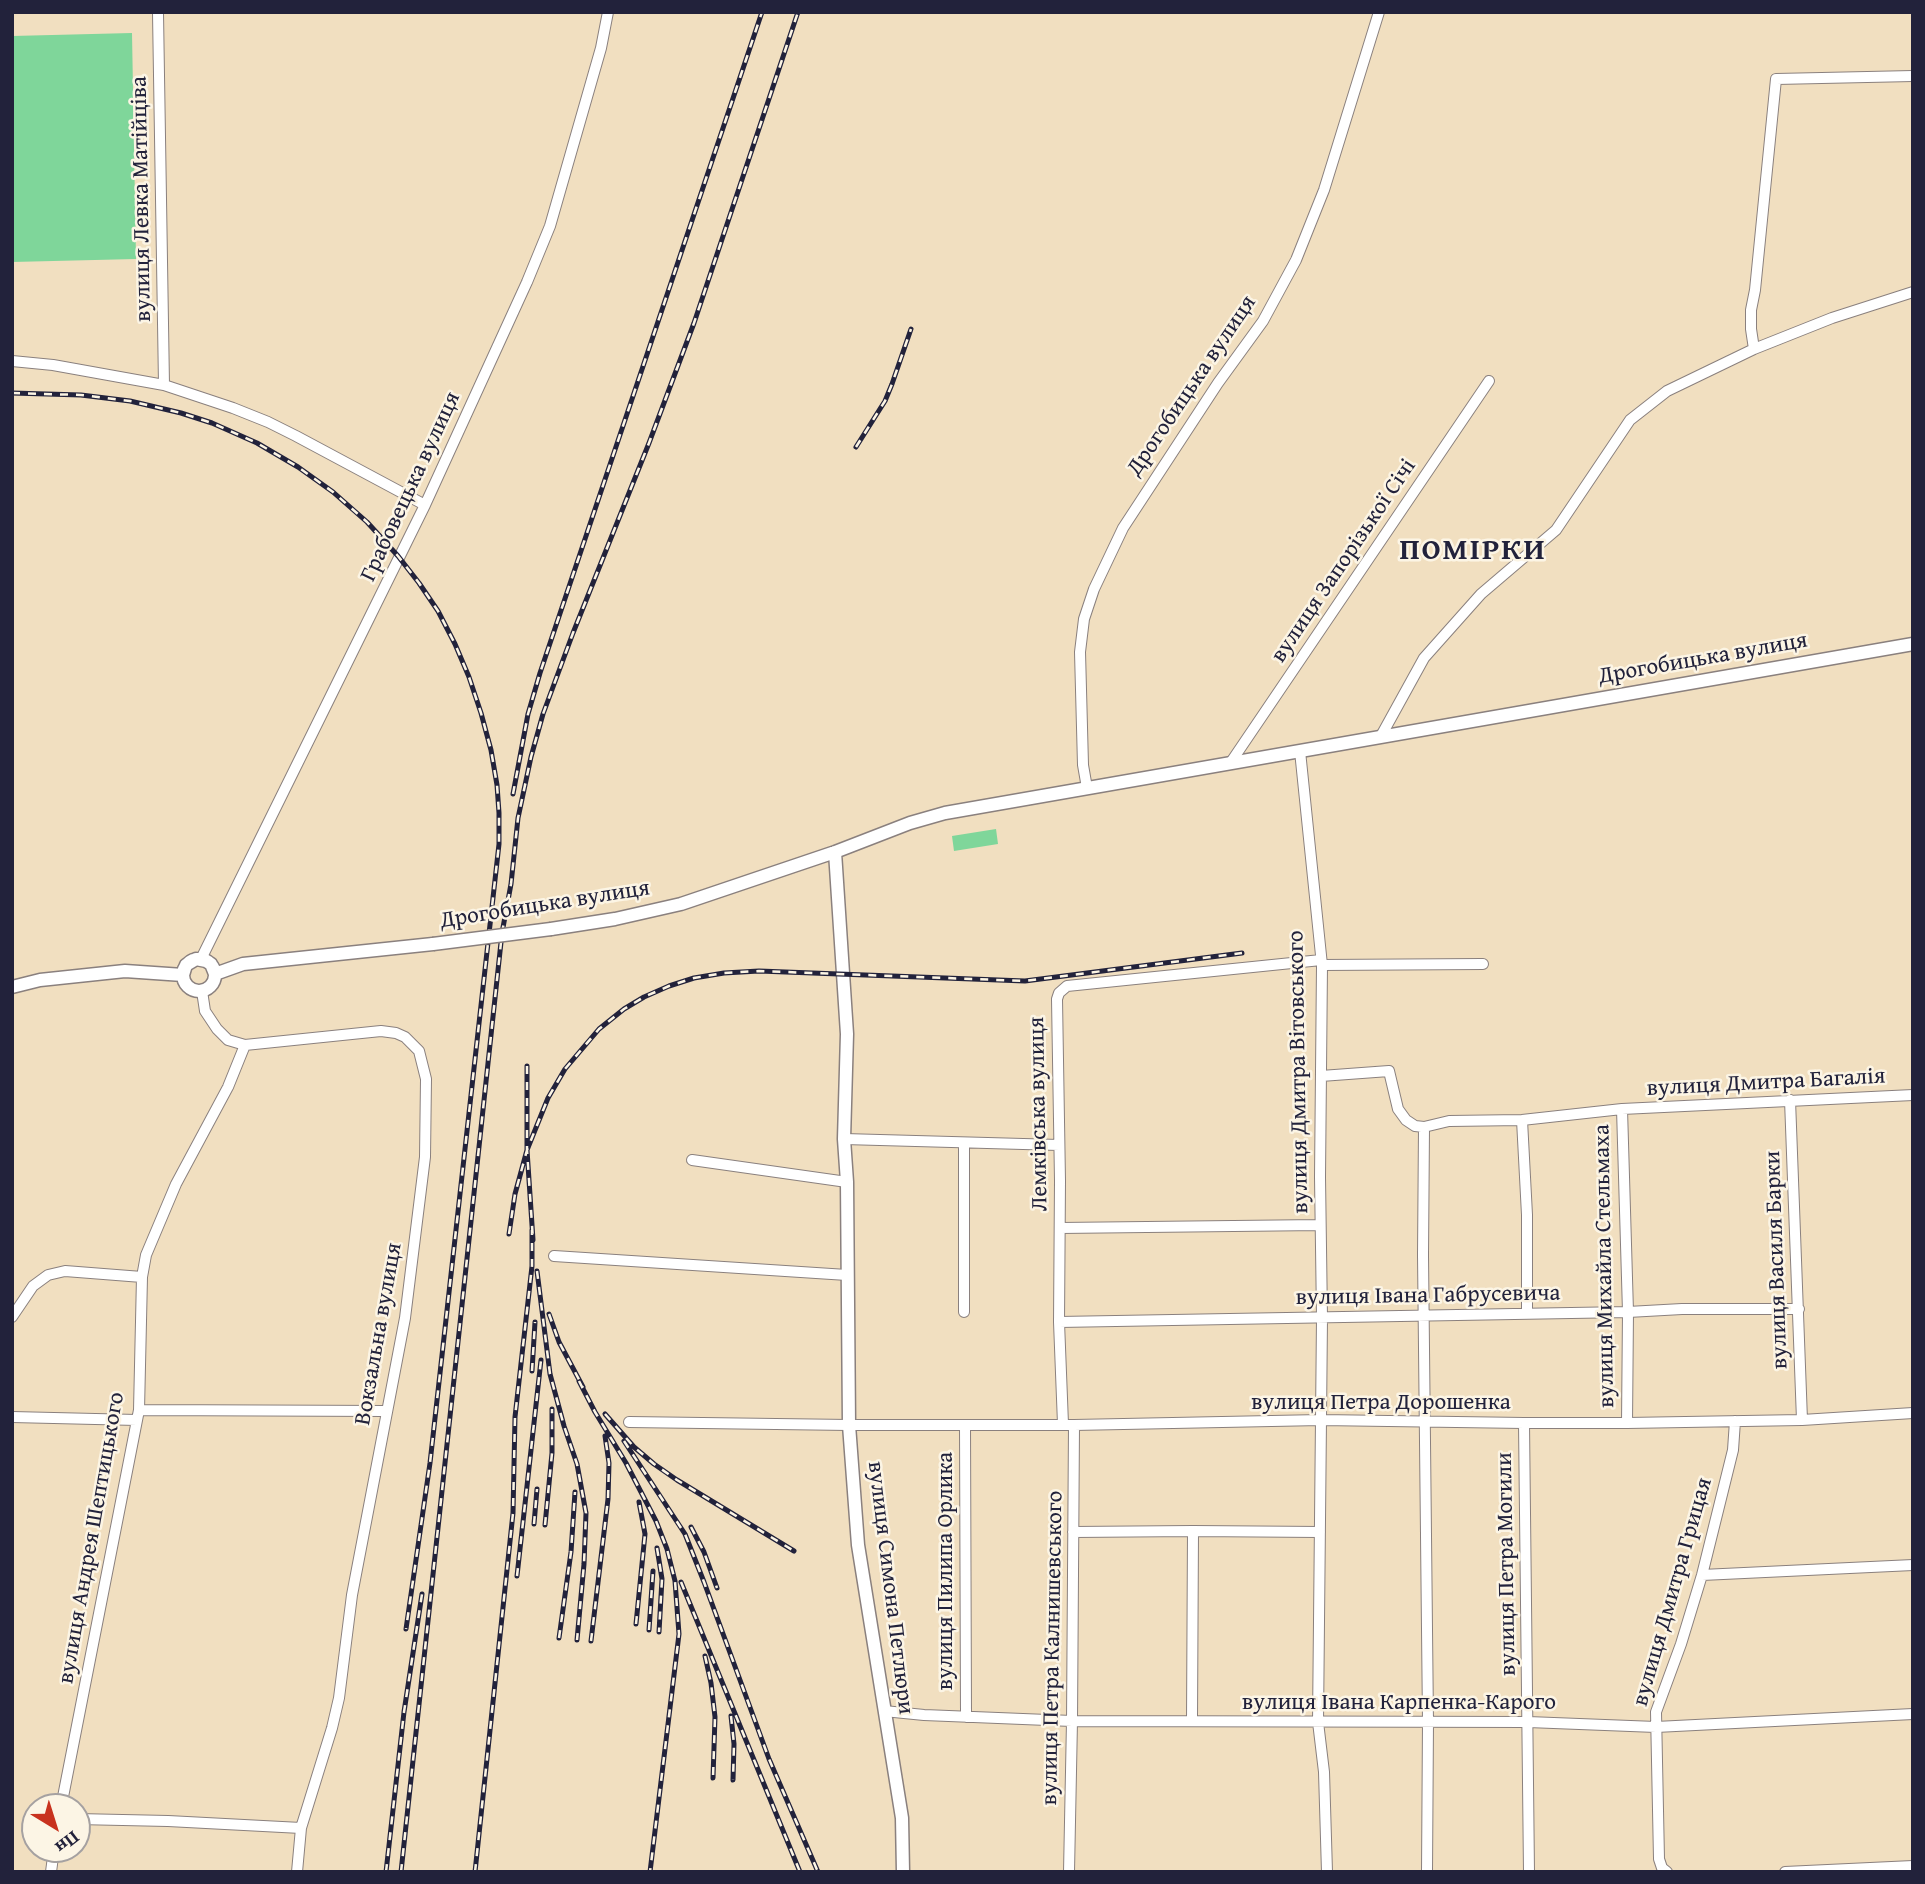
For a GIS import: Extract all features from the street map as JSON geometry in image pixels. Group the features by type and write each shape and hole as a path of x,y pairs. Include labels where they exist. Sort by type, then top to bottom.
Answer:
{"main road":[{"name":"Дрогобицька вулиця","path":"215,974 243,964 433,944 648,913 945,813 1913,644"},
{"name":"вулиця Симона Петлюри","path":"835,852 847,1034 844,1139 849,1425 858,1545 902,1818 903,1872"},
{"path":"201,959 211,964 215,974 211,985 202,990 187,986 183,975 190,961 201,959"},
{"path":"12,987 40,980 125,971 183,975"}],"street":[{"name":"Грабовецька вулиця","path":"201,959 425,505 527,282 550,226 601,48 608,12"},
{"name":"Дрогобицька вулиця","path":"1087,788 1083,765 1080,652 1084,618 1094,589 1123,528 1217,383 1263,321 1296,260 1324,190 1379,12"},
{"name":"вулиця Левка Матійціва","path":"158,13 164,385"},
{"path":"1754,349 1751,310 1776,79 1913,76"},
{"path":"1381,736 1424,658 1481,594 1556,530 1630,420 1667,391 1754,349 1832,318 1913,292"},
{"path":"12,361 53,365 164,385 268,422 425,505"},
{"name":"вулиця Запорізької Січі","path":"1231,762 1489,381"},
{"name":"вулиця Дмитра Вітовського","path":"1300,751 1322,962 1318,1721 1324,1772 1327,1872"},
{"path":"1322,962 1483,964"},
{"name":"Лемківська вулиця","path":"1068,1424 1059,1322 1057,999 1062,989 1067,986 1322,962"},
{"path":"202,990 205,1011 216,1029 228,1040 245,1045"},
{"name":"Вокзальна вулиця","path":"245,1045 381,1031 405,1037 419,1051 426,1079 425,1157 405,1318 352,1595 339,1698 301,1828 297,1872"},
{"name":"вулиця Андрея Шептицького","path":"64,1793 138,1415 142,1277 146,1255 176,1184 228,1087 245,1045"},
{"path":"1321,1076 1389,1072 1398,1109 1406,1120 1415,1126 1424,1127 1427,1872"},
{"name":"вулиця Дмитра Багалія","path":"1424,1127 1448,1121 1522,1121 1622,1109 1913,1095"},
{"name":"вулиця Василя Барки","path":"1790,1100 1802,1420"},
{"name":"вулиця Михайла Стельмаха","path":"1622,1109 1628,1312 1627,1423"},
{"path":"1522,1121 1527,1215 1527,1314"},
{"path":"844,1139 1059,1145"},
{"path":"964,1143 964,1312"},
{"path":"692,1160 846,1182"},
{"name":"вулиця Дмитра Вітовського","path":"1189,1227 1320,1225"},
{"name":"Лемківська вулиця","path":"1059,1228 1189,1227"},
{"path":"554,1256 847,1275"},
{"path":"12,1317 33,1286 48,1275 65,1271 142,1277"},
{"name":"вулиця Івана Габрусевича","path":"1059,1322 1682,1309 1799,1310"},
{"path":"12,1417 386,1412"},
{"name":"вулиця Петра Дорошенка","path":"629,1422 849,1425 1321,1420 1627,1423 1802,1420 1913,1413"},
{"name":"вулиця Дмитра Грицая","path":"1667,1872 1662,1868 1659,1858 1657,1712 1702,1575 1732,1450 1735,1421"},
{"name":"вулиця Петра Могили","path":"1524,1423 1529,1872"},
{"name":"вулиця Петра Калнишевського","path":"1068,1424 1073,1532 1069,1872"},
{"name":"вулиця Пилипа Орлика","path":"965,1425 967,1717"},
{"path":"1192,1720 1194,1531"},
{"path":"1073,1532 1320,1532"},
{"path":"1702,1575 1913,1565"},
{"name":"вулиця Івана Карпенка-Карого","path":"884,1711 1072,1721 1528,1722 1656,1727 1913,1714"},
{"path":"91,1819 301,1828"},
{"path":"1784,1872 1913,1866"}],"green space":[{"path":"132,33 136,259 12,262 12,36"},
{"path":"996,829 998,844 954,851 952,836"}],"railway":[{"path":"513,794 528,714 540,673 762,12"},
{"path":"401,1872 502,933 511,884 518,818 531,757 543,714 573,633 694,323 798,12"},
{"path":"856,447 885,401 911,329"},
{"path":"12,393 81,395 130,401 181,413 257,443 298,467 333,492 367,522 419,583 438,611 455,644 481,713 497,785 499,844 430,1463 406,1629"},
{"path":"509,1234 515,1194 527,1150 548,1098 565,1069 599,1029 624,1009 669,986 694,978 759,971 1025,981 1242,953"},
{"path":"527,1066 527,1150 533,1240"},
{"path":"475,1872 513,1513 515,1417 532,1266 532,1230"},
{"path":"537,1271 550,1374 577,1464 586,1513 577,1640"},
{"path":"549,1314 559,1342 583,1387"},
{"path":"532,1371 535,1322"},
{"path":"517,1576 541,1360"},
{"path":"579,1381 656,1521 675,1581 679,1634 650,1872"},
{"path":"545,1525 552,1453 552,1409"},
{"path":"605,1414 634,1447 654,1464 794,1551"},
{"path":"591,1641 608,1499 609,1463 605,1436"},
{"path":"624,1441 685,1534 769,1759 818,1872"},
{"path":"534,1524 537,1489"},
{"path":"559,1638 571,1552 575,1492"},
{"path":"636,1624 645,1534 639,1502"},
{"path":"691,1527 704,1552 717,1588"},
{"path":"657,1548 662,1579 659,1632"},
{"path":"649,1630 653,1571"},
{"path":"681,1582 800,1872"},
{"path":"386,1872 404,1712 422,1594"},
{"path":"705,1656 715,1717 713,1778"},
{"path":"731,1716 734,1744 733,1780"}],"district":[{"name":"ПОМІРКИ","path":"1473,551"}]}
